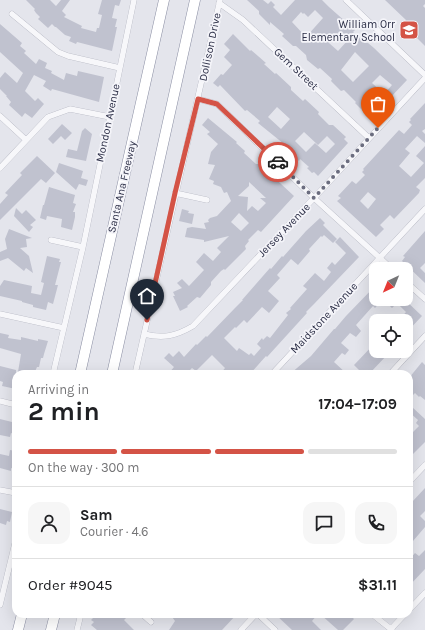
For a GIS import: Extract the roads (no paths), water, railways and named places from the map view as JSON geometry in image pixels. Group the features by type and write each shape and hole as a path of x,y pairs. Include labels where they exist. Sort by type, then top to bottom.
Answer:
{"highway":[{"name":"Santa Ana Freeway","path":"81,370 164,0"},
{"path":"113,370 195,0"},
{"path":"18,630 21,618"},
{"path":"51,630 54,618"}],"street":[{"name":"Mondon Avenue","path":"54,370 83,247 134,0"},
{"path":"346,0 425,77"},
{"name":"Dollison Drive","path":"136,370 175,193 220,2"},
{"name":"Gem Street","path":"220,2 243,20 369,138"},
{"path":"12,14 58,52 68,56 120,68"},
{"name":"Jersey Avenue","path":"144,334 156,337 174,335 193,326 314,198 425,77"},
{"path":"198,99 217,104 314,198 384,262"},
{"path":"0,168 48,117 70,109 110,117"},
{"path":"0,116 26,140"},
{"path":"175,193 207,200"},
{"name":"Maidstone Avenue","path":"276,370 425,209"},
{"path":"51,240 83,247"},
{"path":"413,288 425,299"},
{"path":"0,314 64,328"},
{"path":"394,370 425,336"},
{"path":"0,401 12,404"},
{"path":"413,478 425,465"},
{"path":"0,490 12,492"},
{"path":"0,605 12,556"},
{"path":"413,606 425,593"},
{"path":"77,630 80,618"},
{"path":"146,618 151,622"},
{"path":"241,630 253,618"},
{"path":"262,618 275,630"},
{"path":"377,618 391,630 402,618"}],"place":[{"name":"William Orr Elementary School","path":"409,30"}]}
